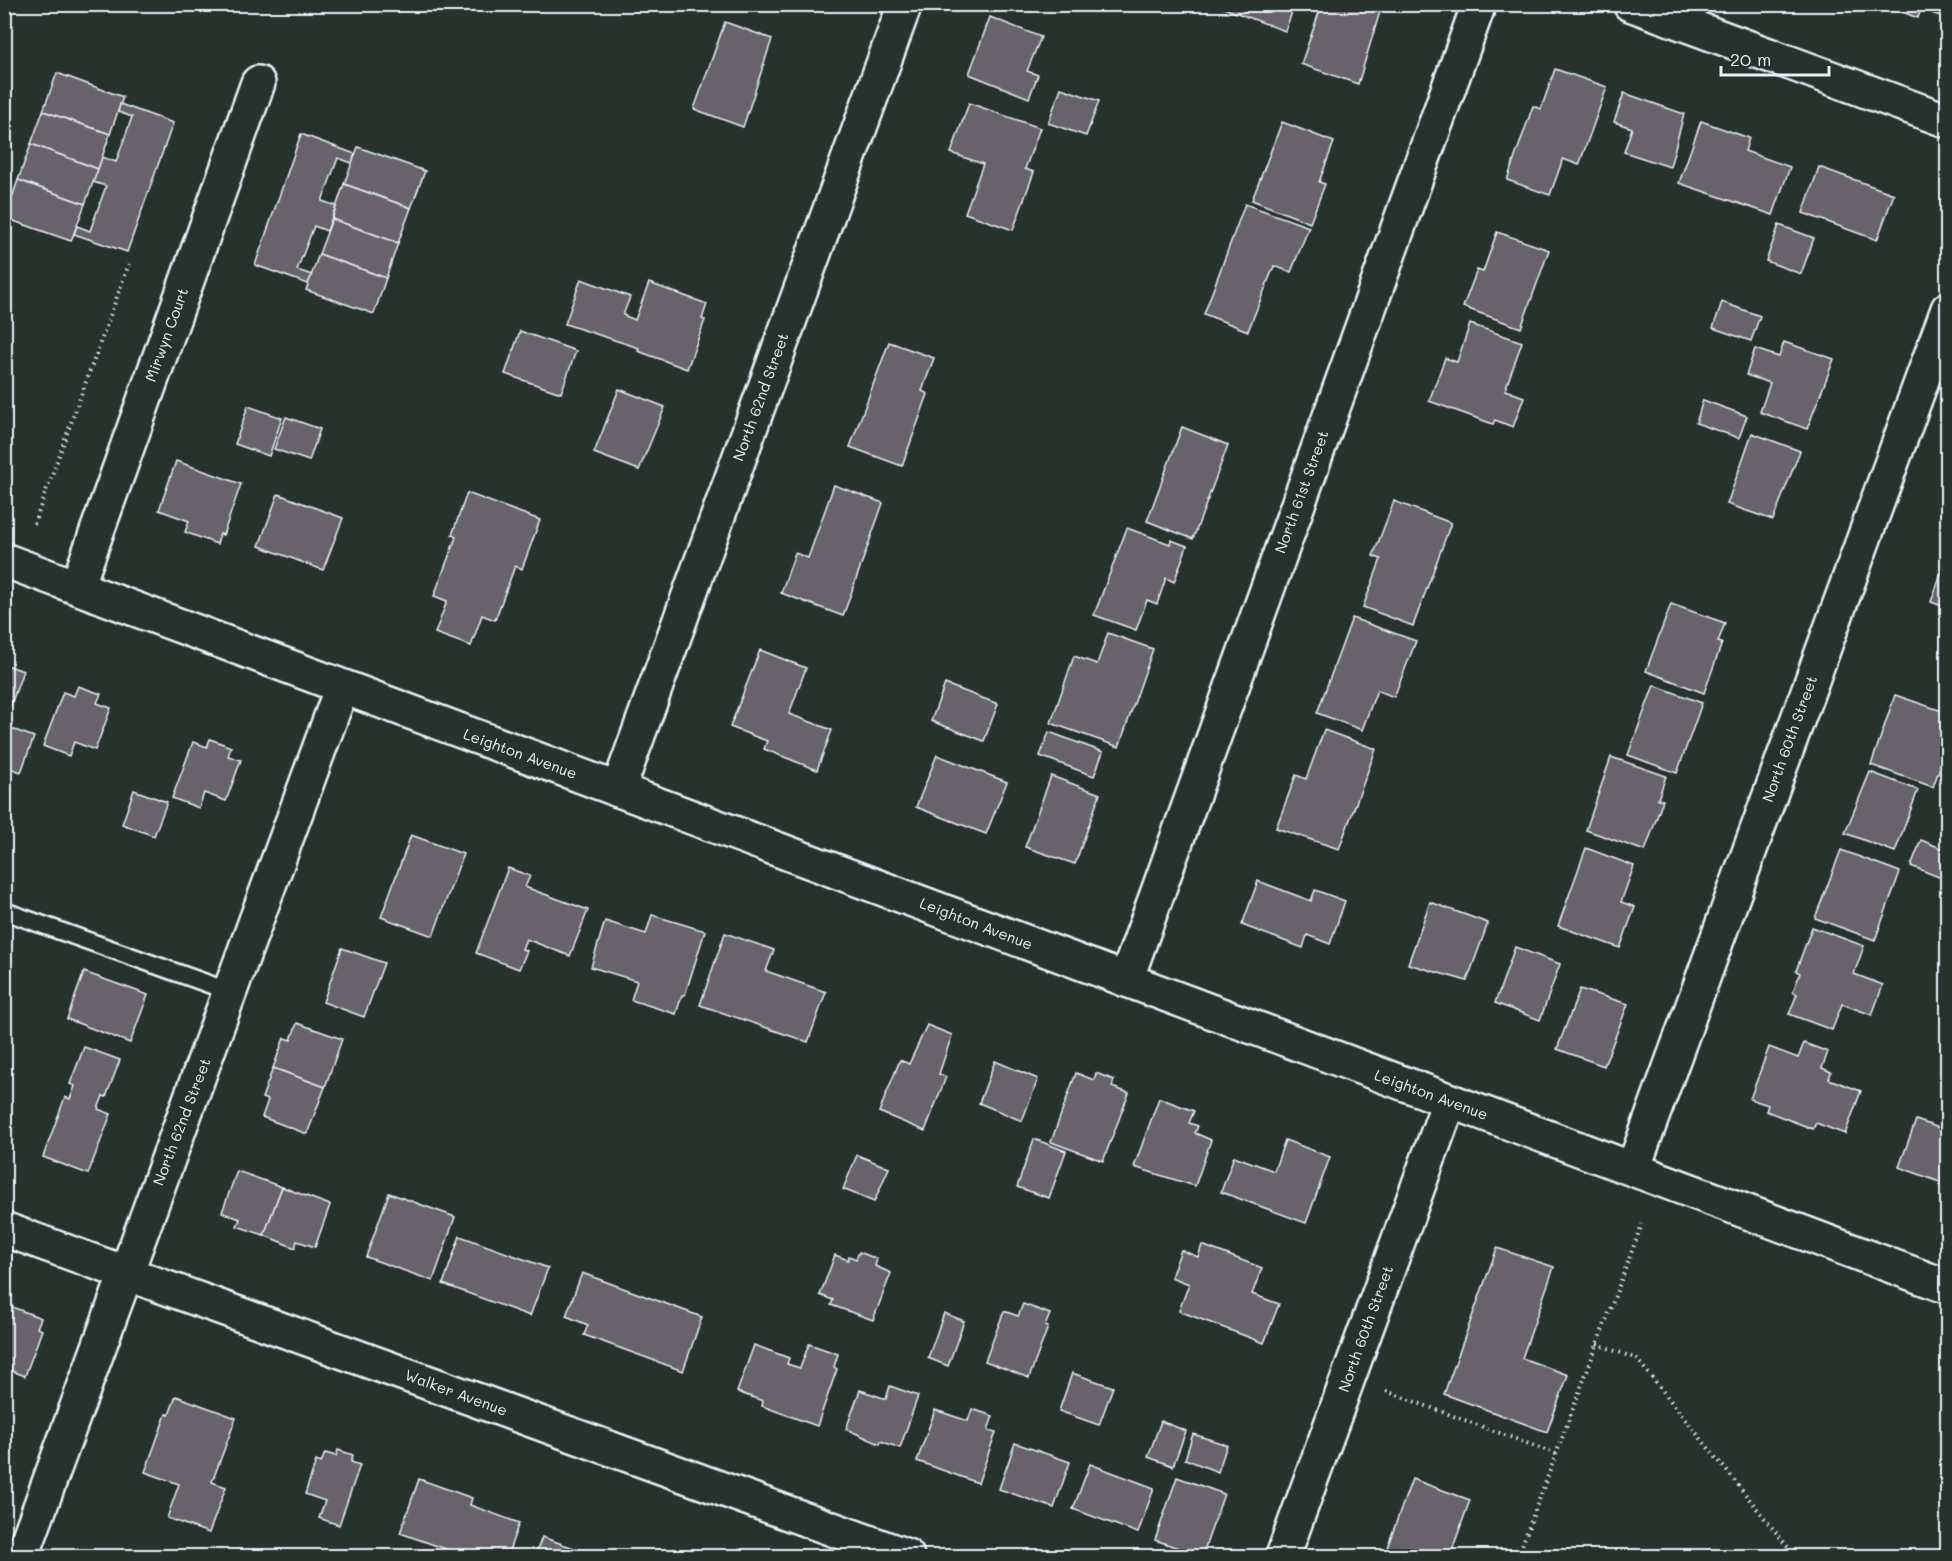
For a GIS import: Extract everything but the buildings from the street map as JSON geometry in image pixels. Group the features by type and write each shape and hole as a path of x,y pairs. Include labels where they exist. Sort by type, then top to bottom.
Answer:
{"street":[{"name":"North 62nd Street","path":"618,790 905,4"},
{"name":"North 61st Street","path":"1126,980 1479,4"},
{"path":"1630,4 1947,121"},
{"name":"Mirwyn Court","path":"77,587 258,84"},
{"name":"North 60th Street","path":"1634,1169 1947,309"},
{"name":"Leighton Avenue","path":"4,560 1947,1287"},
{"name":"North 62nd Street","path":"22,1557 342,687"},
{"name":"North 60th Street","path":"1283,1557 1449,1102"},
{"name":"Walker Avenue","path":"4,1229 907,1557"}],"lane":[{"path":"4,910 231,992"}],"path":[{"path":"34,524 129,264"},
{"path":"1518,1557 1642,1224"},
{"path":"1597,1344 1637,1359 1795,1557"},
{"path":"1386,1391 1556,1454"},
{"path":"1940,1557 1947,1536"}]}
